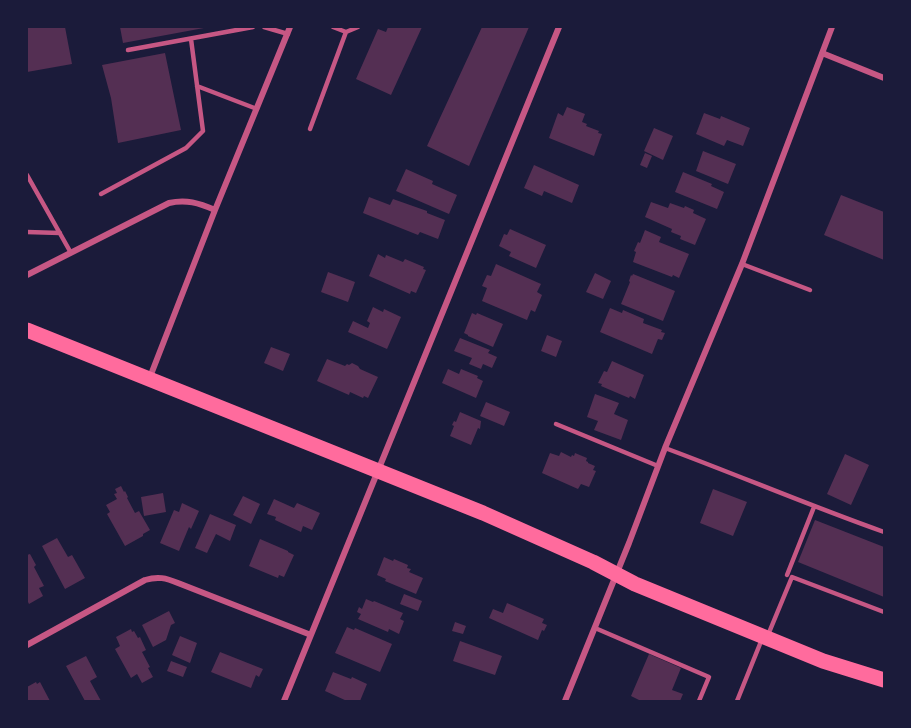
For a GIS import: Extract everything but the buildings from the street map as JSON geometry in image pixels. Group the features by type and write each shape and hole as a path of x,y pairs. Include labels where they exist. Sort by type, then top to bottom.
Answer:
{"main road":[{"path":"27,330 493,518 593,562 634,584 823,661 884,680"}],"street":[{"path":"149,380 290,27"},
{"path":"284,701 559,27"},
{"path":"565,701 665,448 742,264 832,27"},
{"path":"822,53 884,78"},
{"path":"27,275 169,203 187,201 215,210"},
{"path":"27,645 136,585 153,578 178,583 310,635"}],"lane":[{"path":"128,50 253,27"},
{"path":"264,27 288,34"},
{"path":"333,27 346,32 358,27"},
{"path":"309,129 346,32"},
{"path":"101,194 186,148 197,139 203,130 191,39"},
{"path":"197,86 257,109"},
{"path":"27,175 71,253"},
{"path":"27,232 60,233"},
{"path":"742,264 810,290"},
{"path":"556,424 658,466"},
{"path":"665,448 884,532"},
{"path":"786,575 814,507"},
{"path":"737,701 792,577 884,612"},
{"path":"595,628 710,677 699,701"}]}
